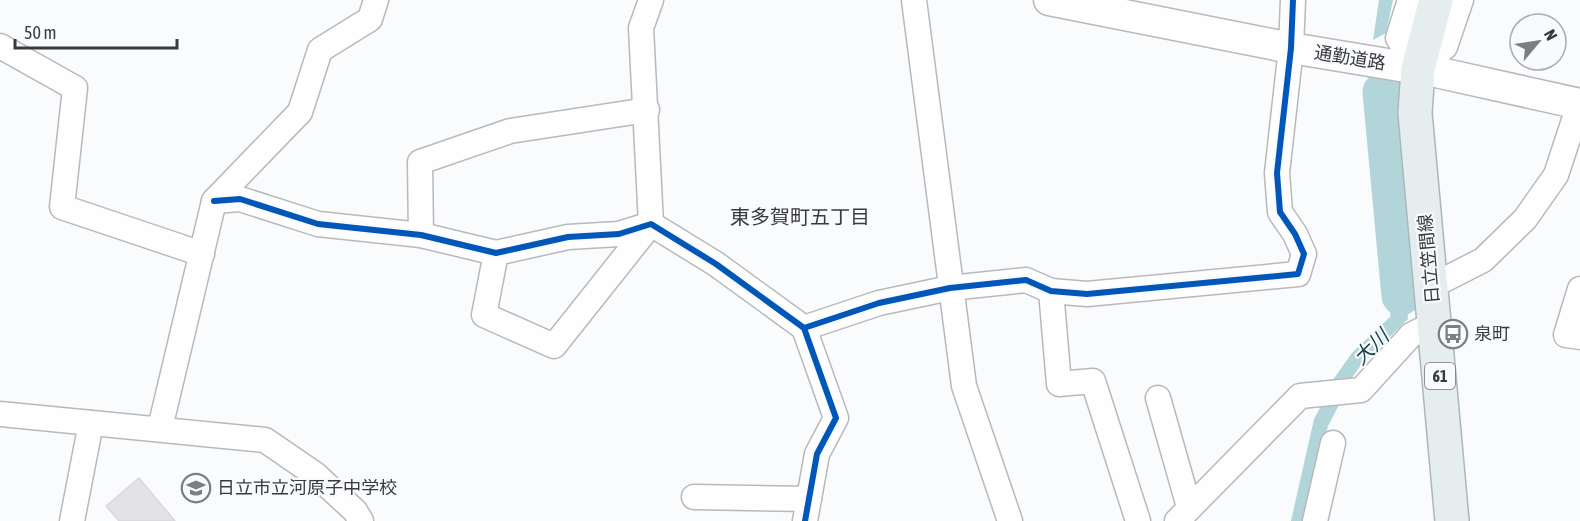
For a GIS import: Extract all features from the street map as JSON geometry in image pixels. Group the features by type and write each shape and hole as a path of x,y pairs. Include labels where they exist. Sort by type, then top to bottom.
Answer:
{"main road":[{"name":"日立笠間線","path":"1436,0 1418,69 1415,112 1452,521"}],"street":[{"path":"160,428 214,201 300,112 320,50 370,19 376,0"},
{"path":"496,253 484,315 554,346 651,224 647,110 641,28 651,0"},
{"path":"914,0 964,386 1010,521"},
{"name":"通勤道路","path":"1049,0 1291,48 1418,69 1580,104"},
{"path":"804,328 879,303 950,288 1026,280 1051,291 1088,294 1298,274 1304,254 1295,234 1280,212 1277,173 1291,48 1293,0"},
{"path":"1410,0 1398,38 1418,69 1445,46 1461,0"},
{"path":"0,46 75,88 62,207 202,254"},
{"path":"1432,286 1484,260 1525,219 1556,175 1580,104"},
{"path":"421,235 420,162 510,131 647,110"},
{"path":"214,201 240,199 318,224 421,235 496,253 568,237 619,234 651,224 716,264 804,328 836,418 817,454 807,510 694,497"},
{"path":"1580,290 1566,335 1580,336"},
{"path":"1051,291 1059,384 1093,381 1138,521"},
{"path":"1183,514 1300,396 1361,390 1412,335 1435,323"},
{"path":"1158,398 1183,514"},
{"path":"0,414 265,440 316,475 355,511 361,521"},
{"path":"72,521 91,423"},
{"path":"1315,521 1332,443"}],"water":[{"path":"1379,0 1393,0 1386,33 1373,40"},
{"path":"1373,93 1387,93 1401,232 1386,233"},
{"path":"1402,243 1408,319 1361,365 1349,382 1330,384 1352,353 1390,317 1392,298 1389,245"},
{"path":"1340,403 1328,426 1306,521 1291,521 1314,419 1322,404"}],"building":[{"path":"139,478 175,521 119,521 106,506"}],"waterway":[{"name":"大川","path":"1382,92 1401,296"}],"cycle path":[{"path":"804,328 879,303 950,288 1026,280 1051,291 1087,294 1298,274 1304,254 1295,234 1280,212 1277,173 1291,48 1293,0"},
{"path":"214,201 240,199 318,224 421,235 496,253 568,237 619,234 651,224 716,264 804,328 836,418 817,454 805,521"}],"place":[{"name":"泉町","path":"1453,334"},
{"name":"日立市立河原子中学校","path":"196,488"}],"district":[{"name":"東多賀町五丁目","path":"800,217"}]}
